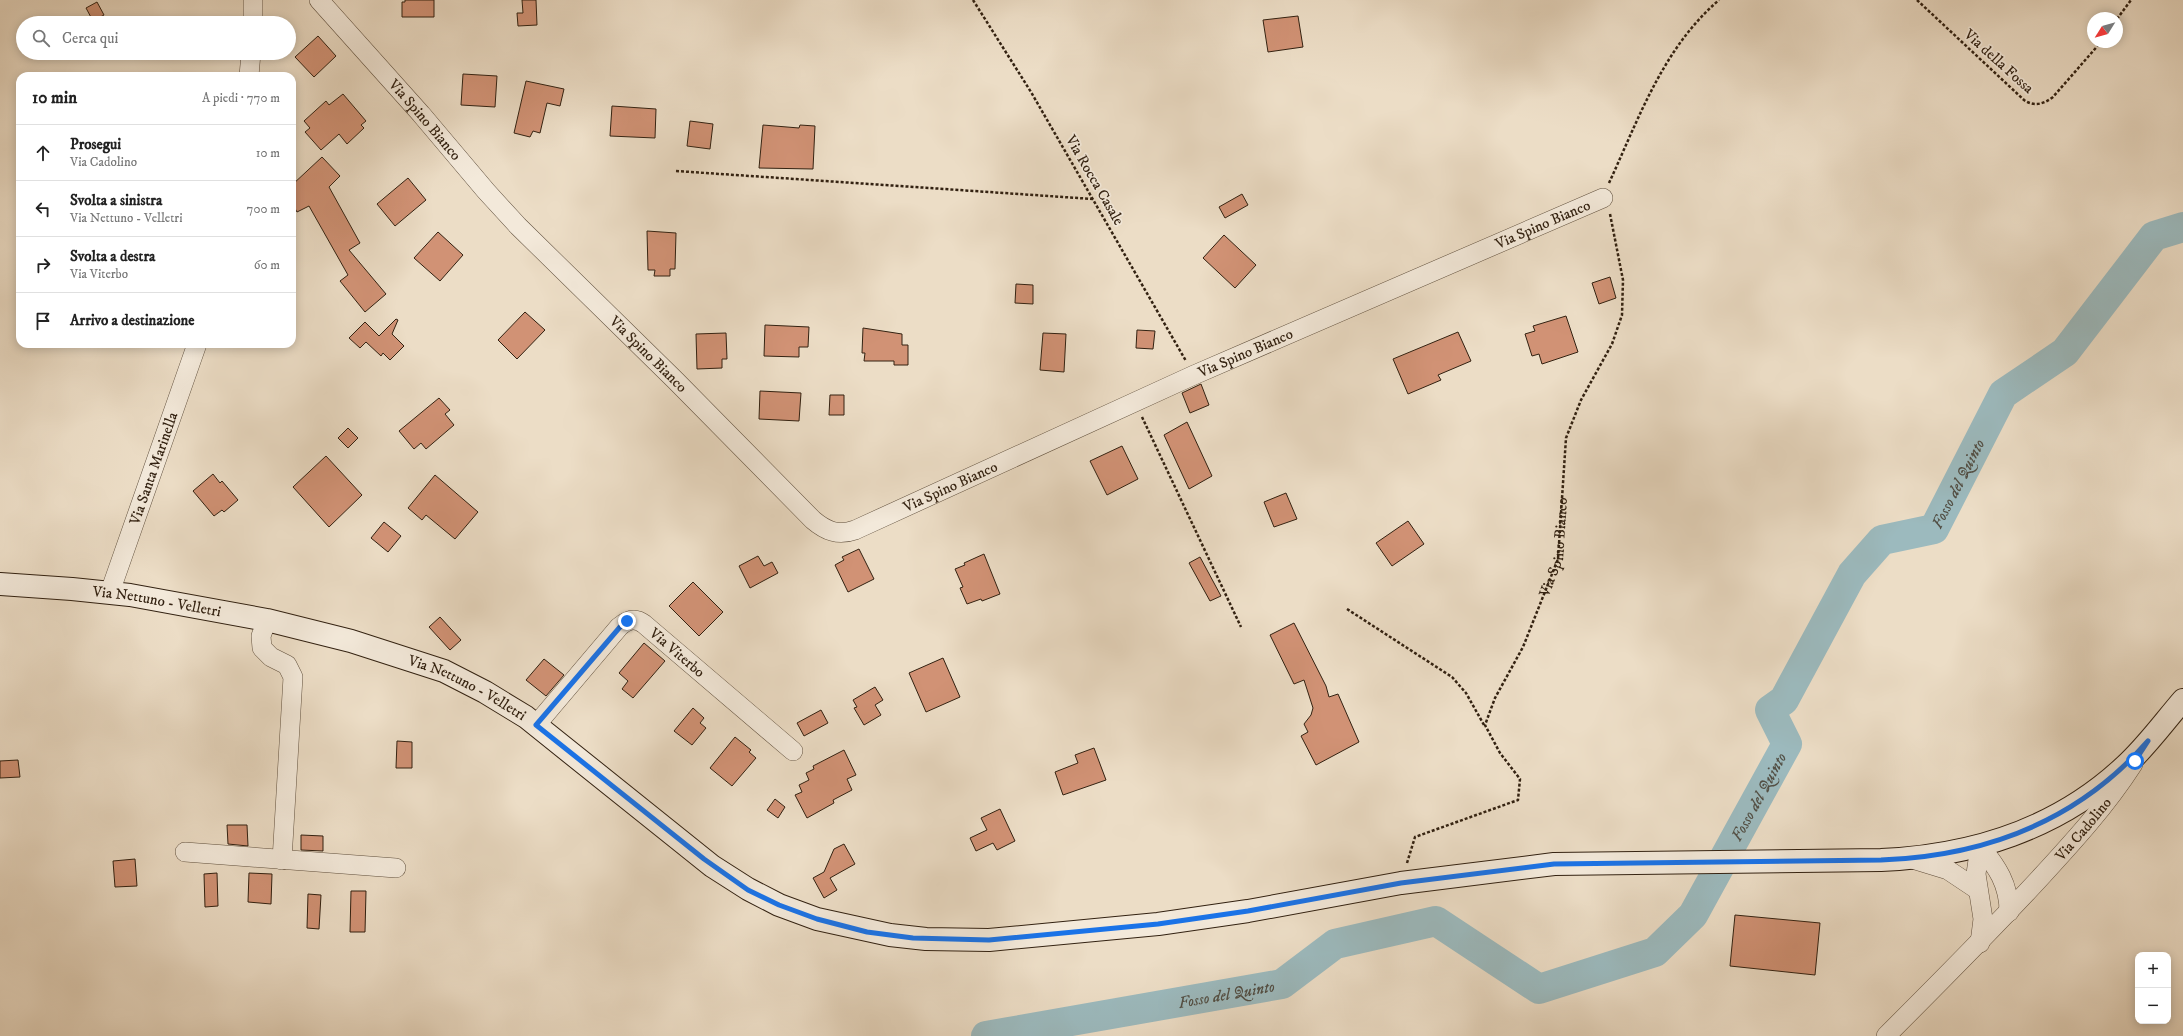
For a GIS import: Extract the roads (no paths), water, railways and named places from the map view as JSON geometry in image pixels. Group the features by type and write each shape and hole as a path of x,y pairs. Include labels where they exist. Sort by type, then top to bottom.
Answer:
{"main road":[{"name":"Via Nettuno - Velletri","path":"0,584 110,592 267,620 344,639 439,669 490,695 536,725 704,859 748,890 769,901 807,916 867,932 937,940 1023,937 1177,922 1401,883 1554,864 1912,859 1980,846 2038,825 2078,804 2119,772 2183,700"}],"street":[{"path":"253,0 253,16"},
{"name":"Via Spino Bianco","path":"319,0 518,226 675,380 813,520 824,528 840,533 855,530 1135,401 1602,198"},
{"path":"249,72 250,60"},
{"name":"Via Santa Marinella","path":"110,592 196,348"},
{"path":"267,620 261,636 262,648 271,657 287,665 293,677 282,860"},
{"name":"Via Viterbo","path":"536,725 620,627 627,621 636,620 644,624 793,750"},
{"name":"Via Cadolino","path":"1886,1036 1980,943 2099,813 2148,741"},
{"path":"1980,846 1976,870 1983,919 1980,943"},
{"path":"1980,846 2004,880 2009,895 2009,912"},
{"path":"185,852 396,868"},
{"path":"1912,859 1948,870 1978,890"}],"waterway":[{"name":"Fosso del Quinto","path":"986,1036 1282,984 1335,944 1436,921 1539,989 1655,952 1693,915 1787,744 1770,710 1784,700 1852,574 1882,540 1934,529 2003,394 2065,352 2154,236 2183,227"}]}
